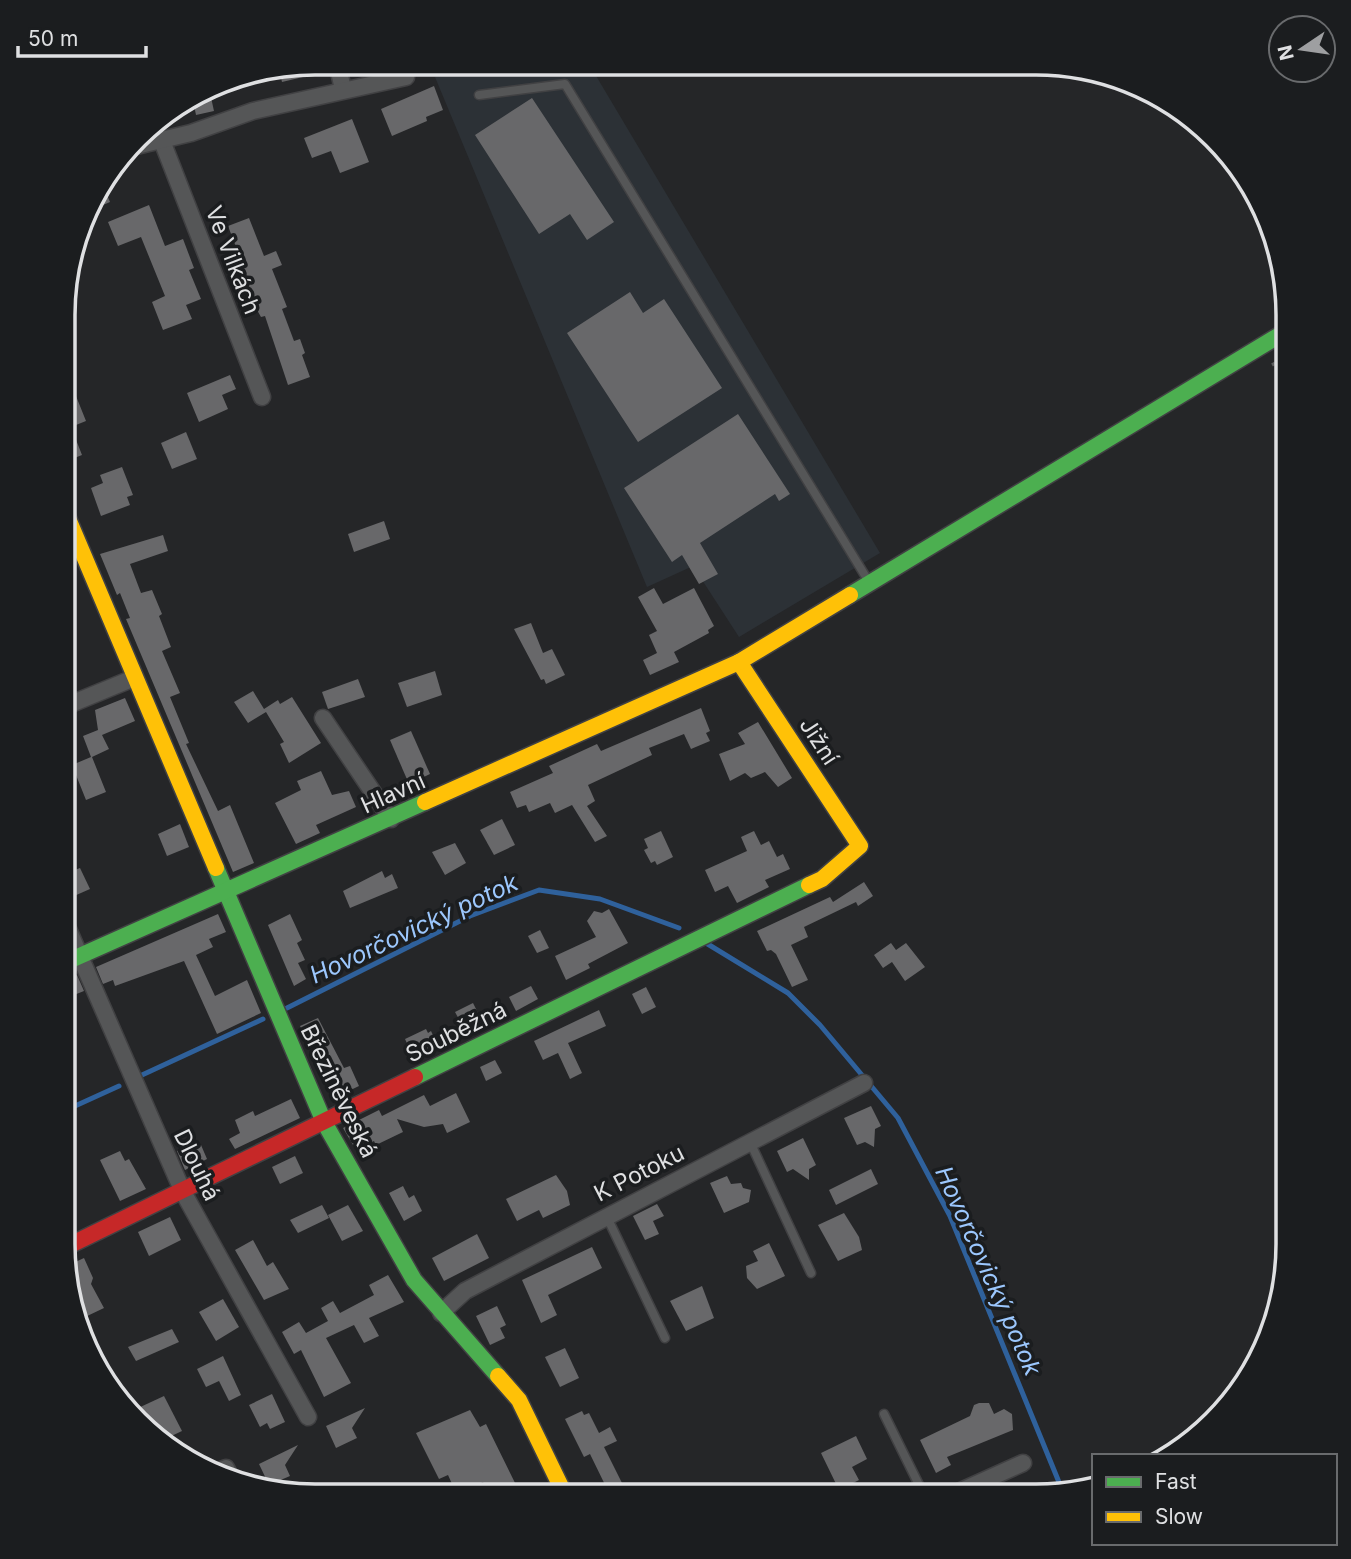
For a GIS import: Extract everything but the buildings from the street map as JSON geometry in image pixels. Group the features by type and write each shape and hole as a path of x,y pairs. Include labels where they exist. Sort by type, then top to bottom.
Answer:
{"street":[{"path":"340,76 343,89"},
{"path":"148,144 253,111 406,77"},
{"name":"Ve Vilkách","path":"162,141 262,397"},
{"name":"Hlavní","path":"75,958 739,662 1276,337"},
{"name":"Březiněveská","path":"75,537 324,1122 414,1280 519,1400 559,1483"},
{"name":"Jižní","path":"739,662 860,846"},
{"path":"75,702 134,678"},
{"path":"323,718 391,819"},
{"name":"Souběžná","path":"75,1243 822,879 860,846"},
{"name":"Dlouhá","path":"75,968 183,1192 308,1417"},
{"name":"K Potoku","path":"441,1312 465,1291 864,1083"},
{"path":"979,1483 1023,1463"}],"lane":[{"path":"478,95 565,84 869,582"},
{"path":"750,1142 810,1273"},
{"path":"606,1216 665,1338"},
{"path":"884,1414 918,1483"}],"path":[{"path":"406,77 412,76"}],"shaded area":[{"path":"596,76 880,553 739,637 693,566 647,587 435,77"}],"waterway":[{"name":"Hovorčovický potok","path":"287,1008 470,916 539,890 600,899 679,928"},
{"name":"Hovorčovický potok","path":"706,943 788,993 820,1025 898,1118 950,1216 1059,1482"},
{"name":"Hovorčovický potok","path":"142,1075 263,1019"},
{"name":"Hovorčovický potok","path":"75,1106 119,1086"}],"traffic: fast":[{"path":"850,595 1276,337"},
{"path":"75,958 425,802"},
{"path":"216,868 324,1122 414,1280 498,1376"},
{"path":"415,1077 809,885"}],"traffic: slow":[{"path":"75,535 216,868"},
{"path":"425,802 739,662 850,595"},
{"path":"739,662 860,846 822,879 809,885"},
{"path":"498,1376 519,1400 559,1483"}],"traffic: jam":[{"path":"75,1243 415,1077"}]}
